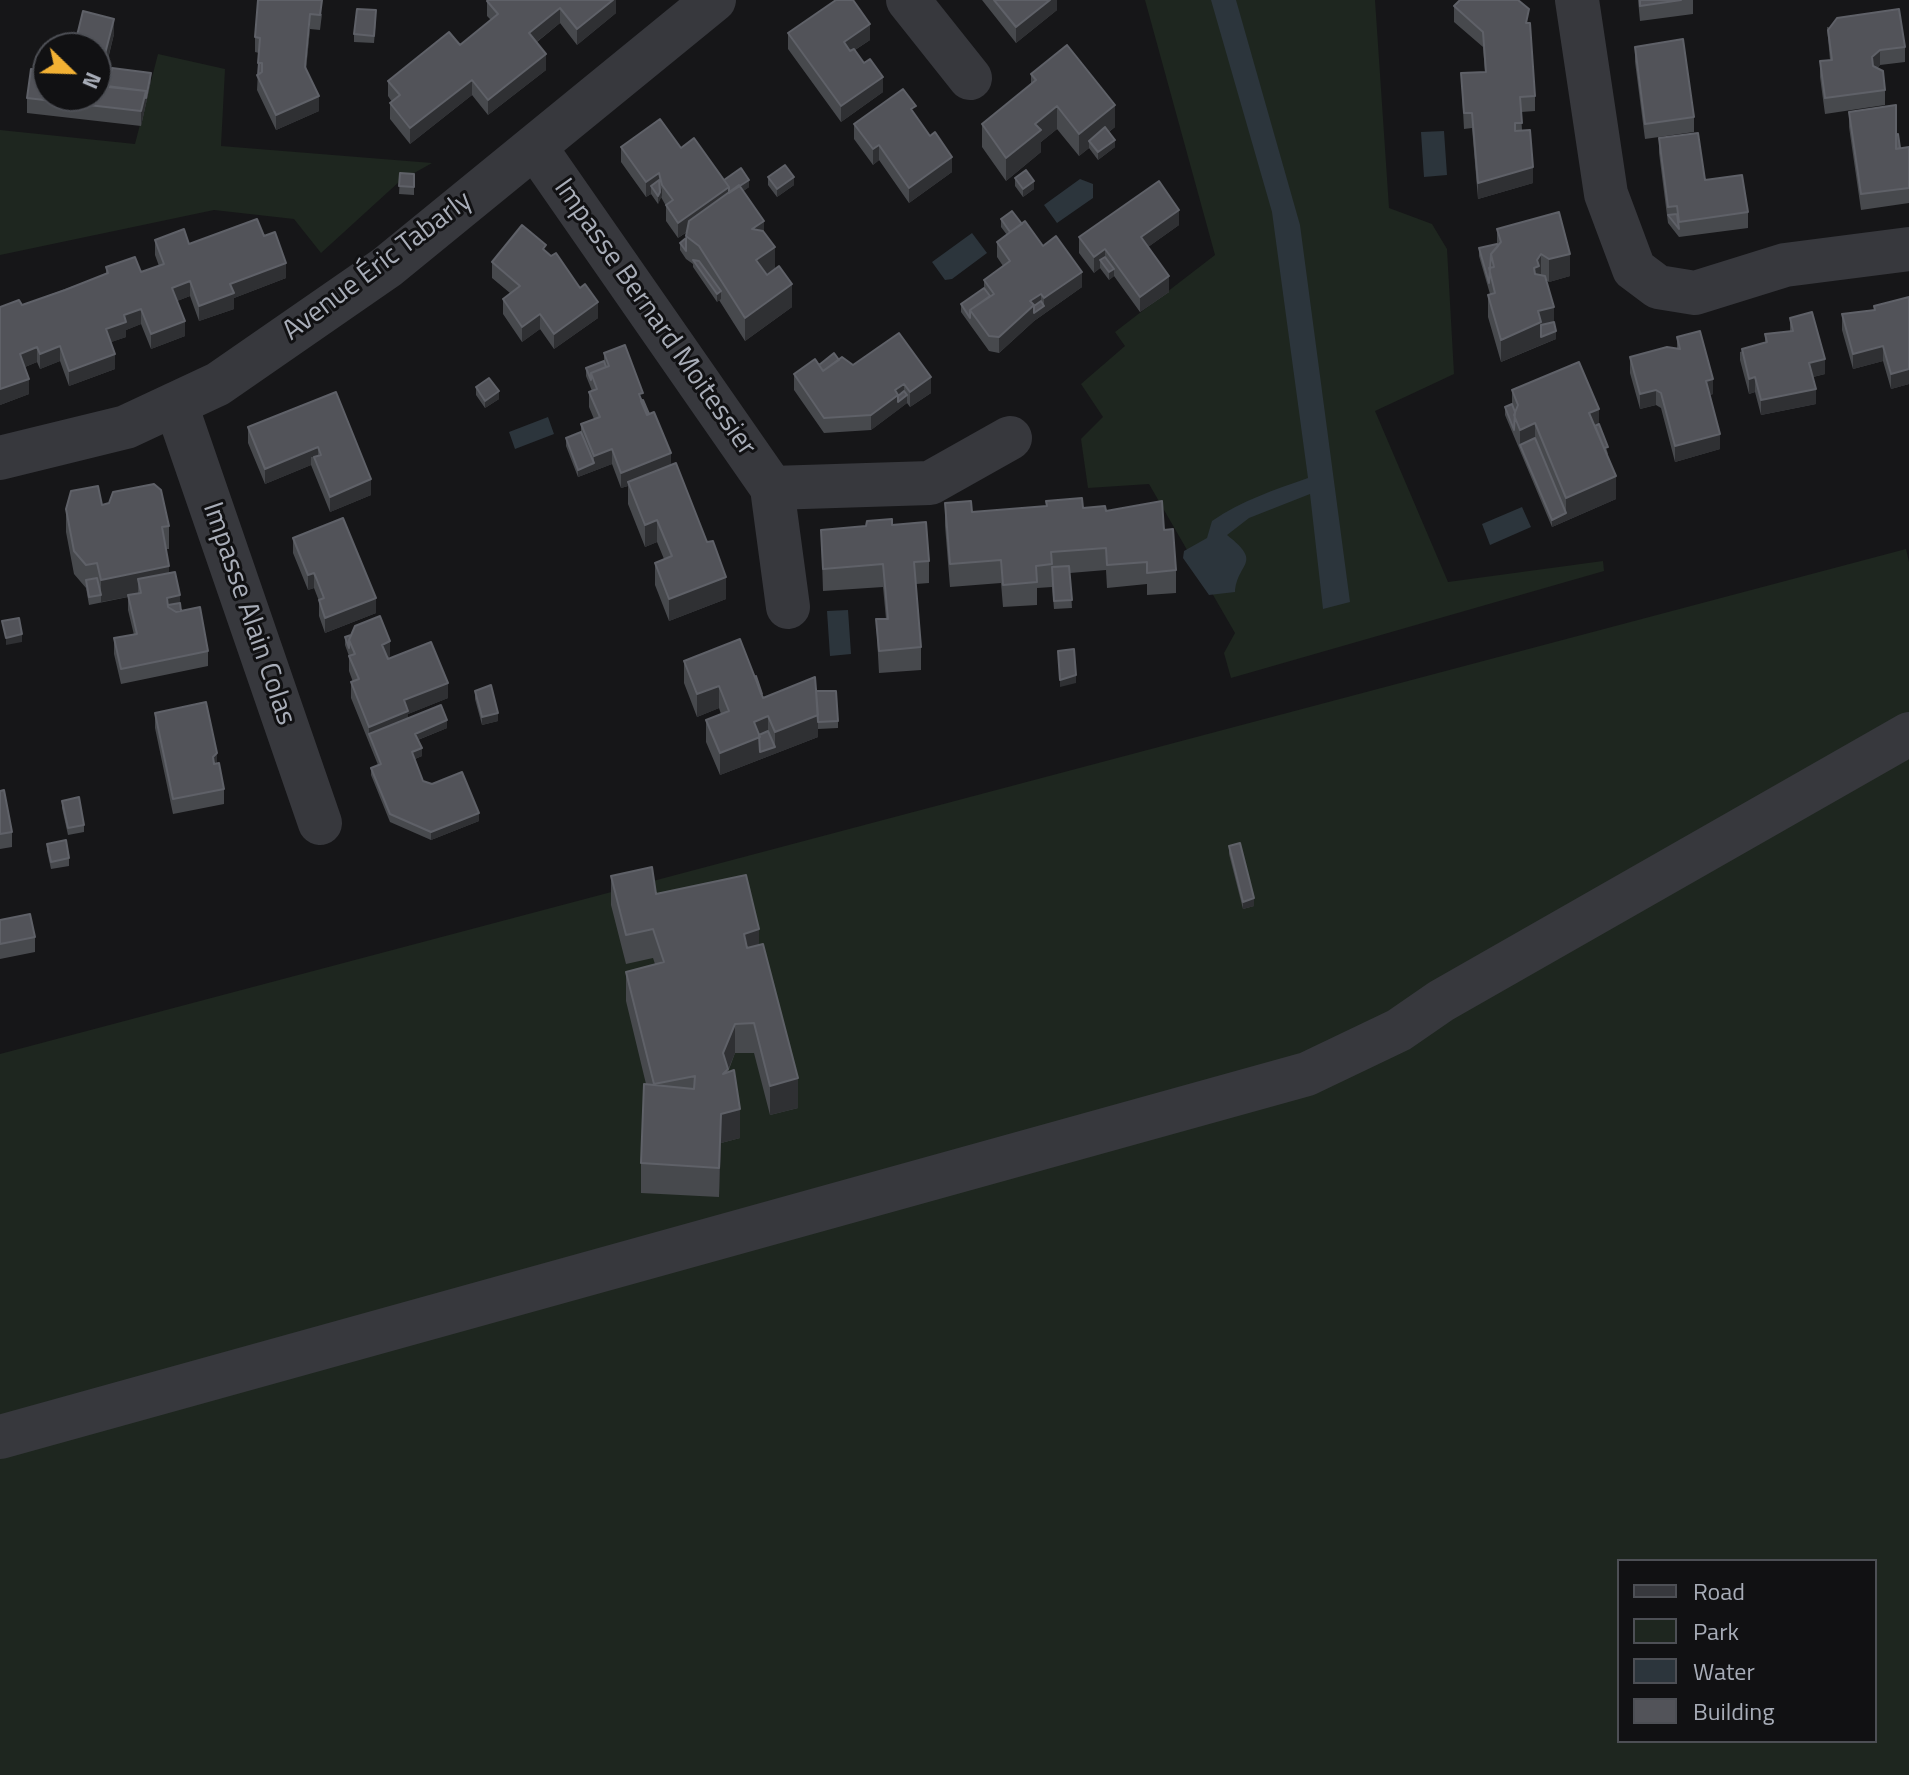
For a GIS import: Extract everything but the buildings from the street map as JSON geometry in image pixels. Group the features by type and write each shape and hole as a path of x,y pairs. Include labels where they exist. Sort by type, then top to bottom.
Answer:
{"street":[{"name":"Avenue Éric Tabarly","path":"0,458 126,427 218,384 387,267 714,0"},
{"path":"908,0 970,78"},
{"path":"1577,0 1606,194 1634,269 1658,287 1695,293 1785,265 1909,249"},
{"name":"Impasse Bernard Moitessier","path":"535,147 772,488 788,607"},
{"name":"Impasse Alain Colas","path":"176,405 320,823"},
{"path":"772,488 930,483 1010,438"},
{"path":"0,1437 1307,1074 1399,1030 1441,1001 1909,734"}],"green space":[{"path":"1145,0 1375,0 1389,208 1432,224 1447,249 1454,374 1375,411 1448,582 1603,561 1604,571 1231,678 1224,653 1235,633 1149,484 1088,488 1081,439 1103,417 1081,384 1125,346 1115,332 1215,255"},
{"path":"158,54 225,69 221,146 432,163 400,181 321,253 294,219 214,210 0,255 0,130 135,144"},
{"path":"1906,549 1909,562 1909,1775 0,1775 0,1054"}],"water":[{"path":"1211,0 1236,0 1300,225 1350,602 1323,609 1310,494 1249,518 1227,535 1246,558 1235,592 1209,595 1183,558 1184,551 1207,538 1212,521 1247,501 1308,478 1272,212"},
{"path":"1444,131 1447,175 1424,177 1421,132"},
{"path":"1080,179 1093,184 1093,198 1057,223 1044,205"},
{"path":"972,233 987,253 952,279 945,280 932,262"},
{"path":"548,417 554,434 515,449 509,432"},
{"path":"1522,507 1531,527 1490,545 1482,524"},
{"path":"848,610 851,654 830,656 827,611"}]}
